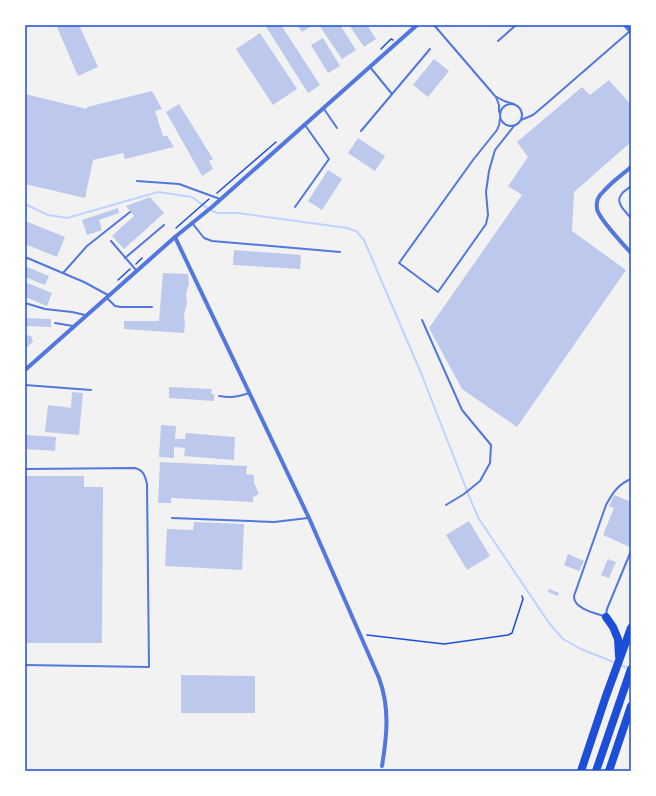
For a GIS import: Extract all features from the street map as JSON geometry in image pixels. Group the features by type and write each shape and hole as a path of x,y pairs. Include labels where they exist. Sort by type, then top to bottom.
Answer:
{"highway":[{"path":"606,617 613,627 618,639 620,659"},
{"path":"581,771 631,628"},
{"path":"596,771 630,673"},
{"path":"609,771 631,706"}],"street":[{"path":"25,370 417,25"},
{"path":"625,25 630,31"},
{"path":"631,167 603,192 598,198 597,203 598,212 603,220 631,253"},
{"path":"175,237 305,509 383,688 387,718 382,766"}],"lane":[{"path":"434,25 495,96 499,105 500,115 497,130 473,160 399,263 438,292 486,224 488,215 486,192 489,171 495,150 514,126 533,115 630,31"},
{"path":"498,41 516,25"},
{"path":"361,131 430,49"},
{"path":"370,67 392,94"},
{"path":"495,96 504,101 517,105 522,110 522,120"},
{"path":"500,115 500,112 504,106 514,104"},
{"path":"323,109 337,128"},
{"path":"500,118 507,126 514,126"},
{"path":"295,207 329,159 305,125"},
{"path":"137,181 179,184 221,199"},
{"path":"631,186 621,195 619,199 620,204 631,218"},
{"path":"63,273 87,246 130,212"},
{"path":"192,223 204,238 212,240 340,252"},
{"path":"125,258 164,225"},
{"path":"111,241 137,271"},
{"path":"25,257 84,282 108,296 115,306 152,307"},
{"path":"25,303 45,309 72,312 86,316"},
{"path":"422,320 462,410 491,445 490,463 480,481 464,494 446,505"},
{"path":"55,323 74,326"},
{"path":"25,385 91,390"},
{"path":"219,396 231,398 249,393"},
{"path":"25,469 134,468 144,472 147,484 149,666 25,665"},
{"path":"631,479 617,488 606,505 574,596 576,604 606,617 607,609 631,551"},
{"path":"172,518 274,522 309,518"}],"path":[{"path":"176,228 280,138"},
{"path":"367,635 444,644 508,635 512,633 515,625 523,599 522,596"}],"building":[{"path":"60,25 79,25 98,67 78,76 57,27"},
{"path":"265,25 281,25 320,85 308,93"},
{"path":"297,25 313,25 302,32"},
{"path":"319,25 340,25 356,50 342,59"},
{"path":"349,25 367,25 376,39 364,47"},
{"path":"260,33 297,89 273,105 236,49"},
{"path":"323,38 340,66 328,73 311,45"},
{"path":"434,59 449,71 428,97 413,85"},
{"path":"609,80 631,105 631,142 574,192 572,231 626,270 517,427 462,389 429,328 522,195 508,186 528,157 517,142 582,87 590,95"},
{"path":"152,91 162,109 155,111 163,136 167,136 174,147 125,159 123,153 93,160 85,198 25,184 25,94 87,109 87,107"},
{"path":"179,104 213,159 209,161 213,169 202,176 166,112"},
{"path":"358,138 385,156 375,171 348,153"},
{"path":"328,170 342,179 322,210 308,201"},
{"path":"150,197 164,213 124,249 112,236 134,216 126,206"},
{"path":"118,208 119,213 99,220 102,230 87,235 82,220"},
{"path":"25,221 65,237 57,257 25,244"},
{"path":"234,250 301,255 300,269 233,265"},
{"path":"25,266 49,276 45,285 25,277"},
{"path":"163,273 188,274 189,284 186,294 187,304 184,314 184,333 124,329 124,321 159,321"},
{"path":"25,282 52,293 47,306 25,297"},
{"path":"25,318 51,319 51,327 25,326"},
{"path":"25,335 31,336 33,342 25,349"},
{"path":"169,387 212,389 211,394 214,394 214,401 169,398"},
{"path":"72,392 83,393 79,435 45,432 48,405 71,408"},
{"path":"161,425 176,426 175,439 185,439 186,433 235,437 234,460 184,456 185,448 174,447 174,458 159,457"},
{"path":"25,435 56,437 55,451 25,449"},
{"path":"160,462 247,466 246,474 254,475 254,483 259,494 253,497 253,502 171,498 171,503 158,503"},
{"path":"25,476 84,476 84,487 103,487 102,643 25,643"},
{"path":"614,495 631,502 630,547 603,535 614,508 609,506"},
{"path":"469,521 490,556 467,570 446,535"},
{"path":"194,522 244,524 242,570 165,566 167,529 193,530"},
{"path":"568,554 584,561 579,571 564,565"},
{"path":"608,559 616,562 609,578 601,575"},
{"path":"549,589 559,593 558,596 548,592"},
{"path":"181,675 255,676 255,713 181,713"}],"waterway":[{"path":"25,204 48,215 67,218 158,192 192,197 217,213 238,213 347,228 356,231 364,240 421,373 479,519 549,623 563,639 581,649 616,663"},
{"path":"620,665 629,668"}]}
